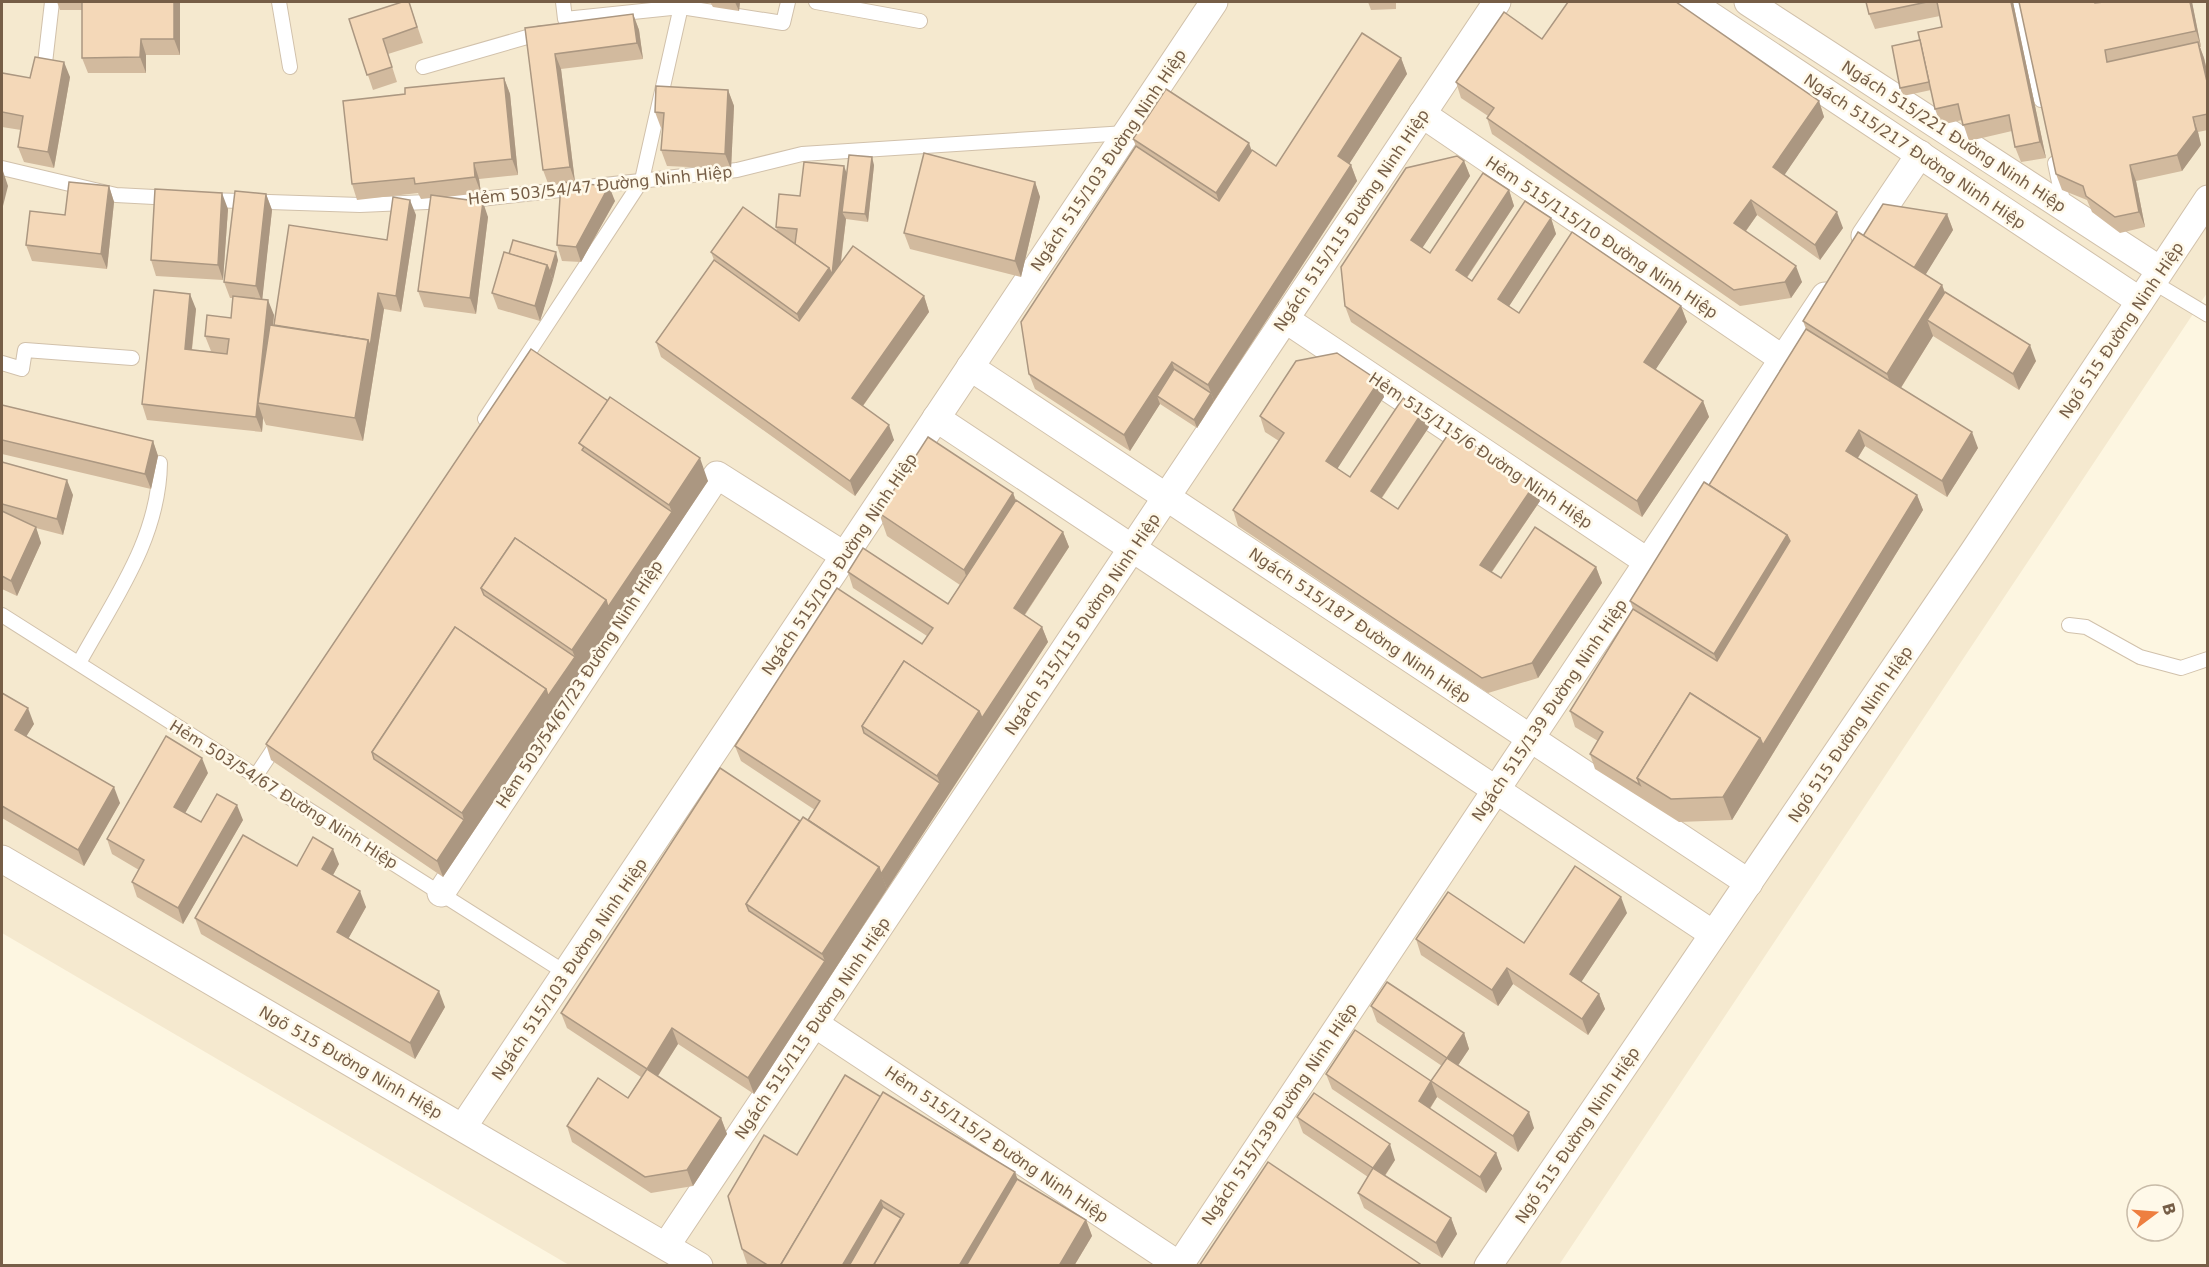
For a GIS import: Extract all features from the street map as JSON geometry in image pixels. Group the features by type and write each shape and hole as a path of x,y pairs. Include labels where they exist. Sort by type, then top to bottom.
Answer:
{"street":[{"name":"Ngách 515/103 Đường Ninh Hiệp","path":"463,1127 1214,2"},
{"name":"Ngách 515/115 Đường Ninh Hiệp","path":"666,1246 1497,2"},
{"name":"Ngách 515/217 Đường Ninh Hiệp","path":"1690,2 1920,154 2151,284"},
{"name":"Ngách 515/221 Đường Ninh Hiệp","path":"1748,2 2065,208 2151,284"},
{"name":"Hẻm 515/115/10 Đường Ninh Hiệp","path":"1422,114 1783,359"},
{"name":"Ngách 515/139 Đường Ninh Hiệp","path":"1179,1265 1920,154"},
{"name":"Ngõ 515 Đường Ninh Hiệp","path":"1488,1266 1749,883 2208,199"},
{"name":"Hẻm 515/115/6 Đường Ninh Hiệp","path":"1285,319 1648,562"},
{"name":"Ngách 515/187 Đường Ninh Hiệp","path":"970,367 1749,883"},
{"path":"936,418 1713,934"},
{"name":"Hẻm 503/54/67/23 Đường Ninh Hiệp","path":"441,893 717,475 845,556"},
{"name":"Ngõ 515 Đường Ninh Hiệp","path":"2,859 699,1266"},
{"name":"Hẻm 515/115/2 Đường Ninh Hiệp","path":"815,1024 1179,1265"}],"lane":[{"path":"45,63 52,2"},
{"path":"279,2 290,67"},
{"path":"563,2 565,19"},
{"path":"423,67 557,29 565,19 682,4 783,23 788,2"},
{"path":"816,2 920,21"},
{"path":"2019,2 2044,116"},
{"path":"475,434 642,180 682,4"},
{"name":"Hẻm 503/54/47 Đường Ninh Hiệp","path":"2,168 116,195 360,205 472,200 737,170 802,153 1126,133"},
{"path":"2052,150 2065,208"},
{"path":"2151,284 2208,315"},
{"path":"2,363 22,369 25,350 132,358"},
{"path":"79,663 141,551 153,524 160,490 160,463"},
{"name":"Hẻm 503/54/67 Đường Ninh Hiệp","path":"2,615 566,973"},
{"path":"2069,625 2086,627 2140,657 2181,668 2208,659"},
{"path":"255,777 288,727"}],"shaded area":[{"path":"2,2 2207,2 2207,293 1559,1265 569,1265 2,933"}],"building":[{"path":"82,2 174,2 174,39 141,39 140,57 82,58"},
{"path":"402,2 409,2 417,27 383,39 392,67 367,75 349,19"},
{"path":"1568,2 1676,2 1819,101 1773,167 1837,212 1815,245 1751,200 1734,223 1796,266 1785,282 1734,290 1487,118 1494,108 1456,82 1504,12 1542,39"},
{"path":"1866,2 1927,2 1869,14"},
{"path":"1937,2 2011,2 2040,142 2015,147 2009,115 1963,125 1958,104 1935,109 1918,32 1942,27"},
{"path":"2019,2 2190,2 2196,31 2105,50 2107,62 2198,42 2208,86 2208,114 2193,117 2196,130 2177,155 2130,165 2139,212 2115,217 2086,196 2083,186 2056,174"},
{"path":"633,14 637,43 555,54 570,167 543,170 525,28"},
{"path":"1362,33 1401,58 1338,156 1351,165 1208,385 1172,362 1124,435 1029,374 1021,322 1136,146 1219,201 1252,150 1276,166"},
{"path":"1920,40 1929,82 1900,88 1892,46"},
{"path":"35,57 64,62 48,152 18,147 23,116 2,112 2,73 30,78"},
{"path":"504,78 512,159 474,163 475,177 415,184 414,178 352,184 343,101 405,94 405,88"},
{"path":"656,86 728,90 725,154 661,150 664,113 655,112"},
{"path":"1166,89 1249,143 1216,193 1133,139"},
{"path":"924,153 1035,182 1015,261 904,233"},
{"path":"849,155 872,157 865,214 842,212"},
{"path":"1457,156 1464,161 1411,240 1430,253 1483,173 1509,190 1456,270 1472,281 1525,201 1551,218 1498,299 1519,313 1572,232 1681,306 1644,362 1703,401 1637,501 1345,306 1341,267 1406,168"},
{"path":"804,162 844,166 832,275 829,268 795,244 797,229 776,227 779,194 800,196"},
{"path":"69,182 109,186 101,254 26,245 30,211 65,215"},
{"path":"561,182 609,186 576,247 557,245"},
{"path":"155,189 222,193 218,265 151,260"},
{"path":"235,191 266,194 256,286 224,282"},
{"path":"431,195 483,202 470,298 418,291"},
{"path":"393,197 410,200 396,296 378,293 370,347 368,340 274,325 289,225 387,240"},
{"path":"1883,204 1947,214 1914,268 1863,236"},
{"path":"743,207 829,268 797,314 711,252"},
{"path":"1858,232 1942,285 1887,374 1803,321"},
{"path":"513,240 556,252 550,272 547,265 509,254"},
{"path":"853,246 924,296 852,398 889,425 850,481 656,342 714,260 799,321"},
{"path":"504,252 547,265 535,306 492,293"},
{"path":"154,290 190,294 185,349 227,354 229,339 205,336 207,315 231,318 233,296 268,300 256,417 142,404"},
{"path":"1945,292 2030,345 2013,374 1927,320"},
{"path":"270,325 368,340 355,418 258,403"},
{"path":"1806,329 1972,432 1942,481 1859,430 1846,451 1917,495 1763,745 1760,738 1690,693 1637,778 1640,785 1590,754 1603,732 1570,711 1633,609 1717,661 1790,541 1787,535 1709,485"},
{"path":"531,349 608,401 579,443 584,447 582,450 672,512 608,607 606,600 515,538 481,588 484,595 575,657 548,696 546,689 455,627 372,752 374,759 464,820 437,861 266,744"},
{"path":"1337,353 1379,381 1326,461 1350,477 1403,398 1423,411 1371,491 1398,509 1451,430 1534,485 1480,565 1501,578 1535,527 1596,567 1532,663 1482,678 1233,510 1284,433 1260,416 1296,361"},
{"path":"1174,369 1211,393 1194,420 1157,396"},
{"path":"610,397 700,458 669,505 579,443"},
{"path":"2,405 153,441 145,474 2,440"},
{"path":"928,437 1013,493 964,570 879,513"},
{"path":"2,462 67,480 57,519 2,504"},
{"path":"1704,482 1787,535 1714,654 1630,601"},
{"path":"1016,500 1063,532 1014,608 1042,627 982,718 979,711 904,661 862,726 864,733 940,783 881,874 879,867 808,820 820,801 735,746 837,588 922,644 933,628 848,572 863,548 948,604"},
{"path":"2,511 36,527 11,581 2,576"},
{"path":"515,538 606,600 572,650 481,588"},
{"path":"455,627 546,689 462,813 372,752"},
{"path":"904,661 979,711 937,776 862,726"},
{"path":"2,693 28,708 15,730 114,787 78,850 2,806"},
{"path":"1690,693 1760,738 1723,797 1671,799 1637,778"},
{"path":"166,736 202,758 174,807 201,822 217,794 237,805 178,908 132,882 144,860 107,839"},
{"path":"720,768 800,821 746,904 749,911 825,961 748,1078 672,1028 647,1069 561,1013"},
{"path":"803,817 879,867 822,954 746,904"},
{"path":"243,835 297,866 313,837 333,849 322,869 360,891 337,932 439,991 410,1043 195,918"},
{"path":"1575,866 1621,897 1570,974 1599,994 1582,1019 1507,968 1492,990 1416,939 1448,892 1524,943"},
{"path":"1387,982 1464,1033 1447,1058 1371,1006"},
{"path":"1355,1030 1431,1081 1419,1101 1496,1153 1480,1177 1326,1074"},
{"path":"1447,1058 1529,1112 1513,1136 1431,1081"},
{"path":"647,1069 721,1118 687,1170 645,1177 567,1126 598,1078 628,1098"},
{"path":"845,1075 881,1097 780,1266 769,1266 742,1249 728,1196 764,1135 797,1155"},
{"path":"883,1092 1015,1172 959,1266 873,1266 904,1214 881,1200 842,1266 780,1266"},
{"path":"1314,1093 1390,1144 1373,1168 1297,1117"},
{"path":"1268,1162 1420,1264 1419,1266 1199,1266"},
{"path":"1373,1168 1451,1218 1436,1243 1358,1193"},
{"path":"1017,1179 1086,1220 1059,1266 966,1266"},
{"path":"883,1207 901,1218 873,1266 849,1266"}]}
